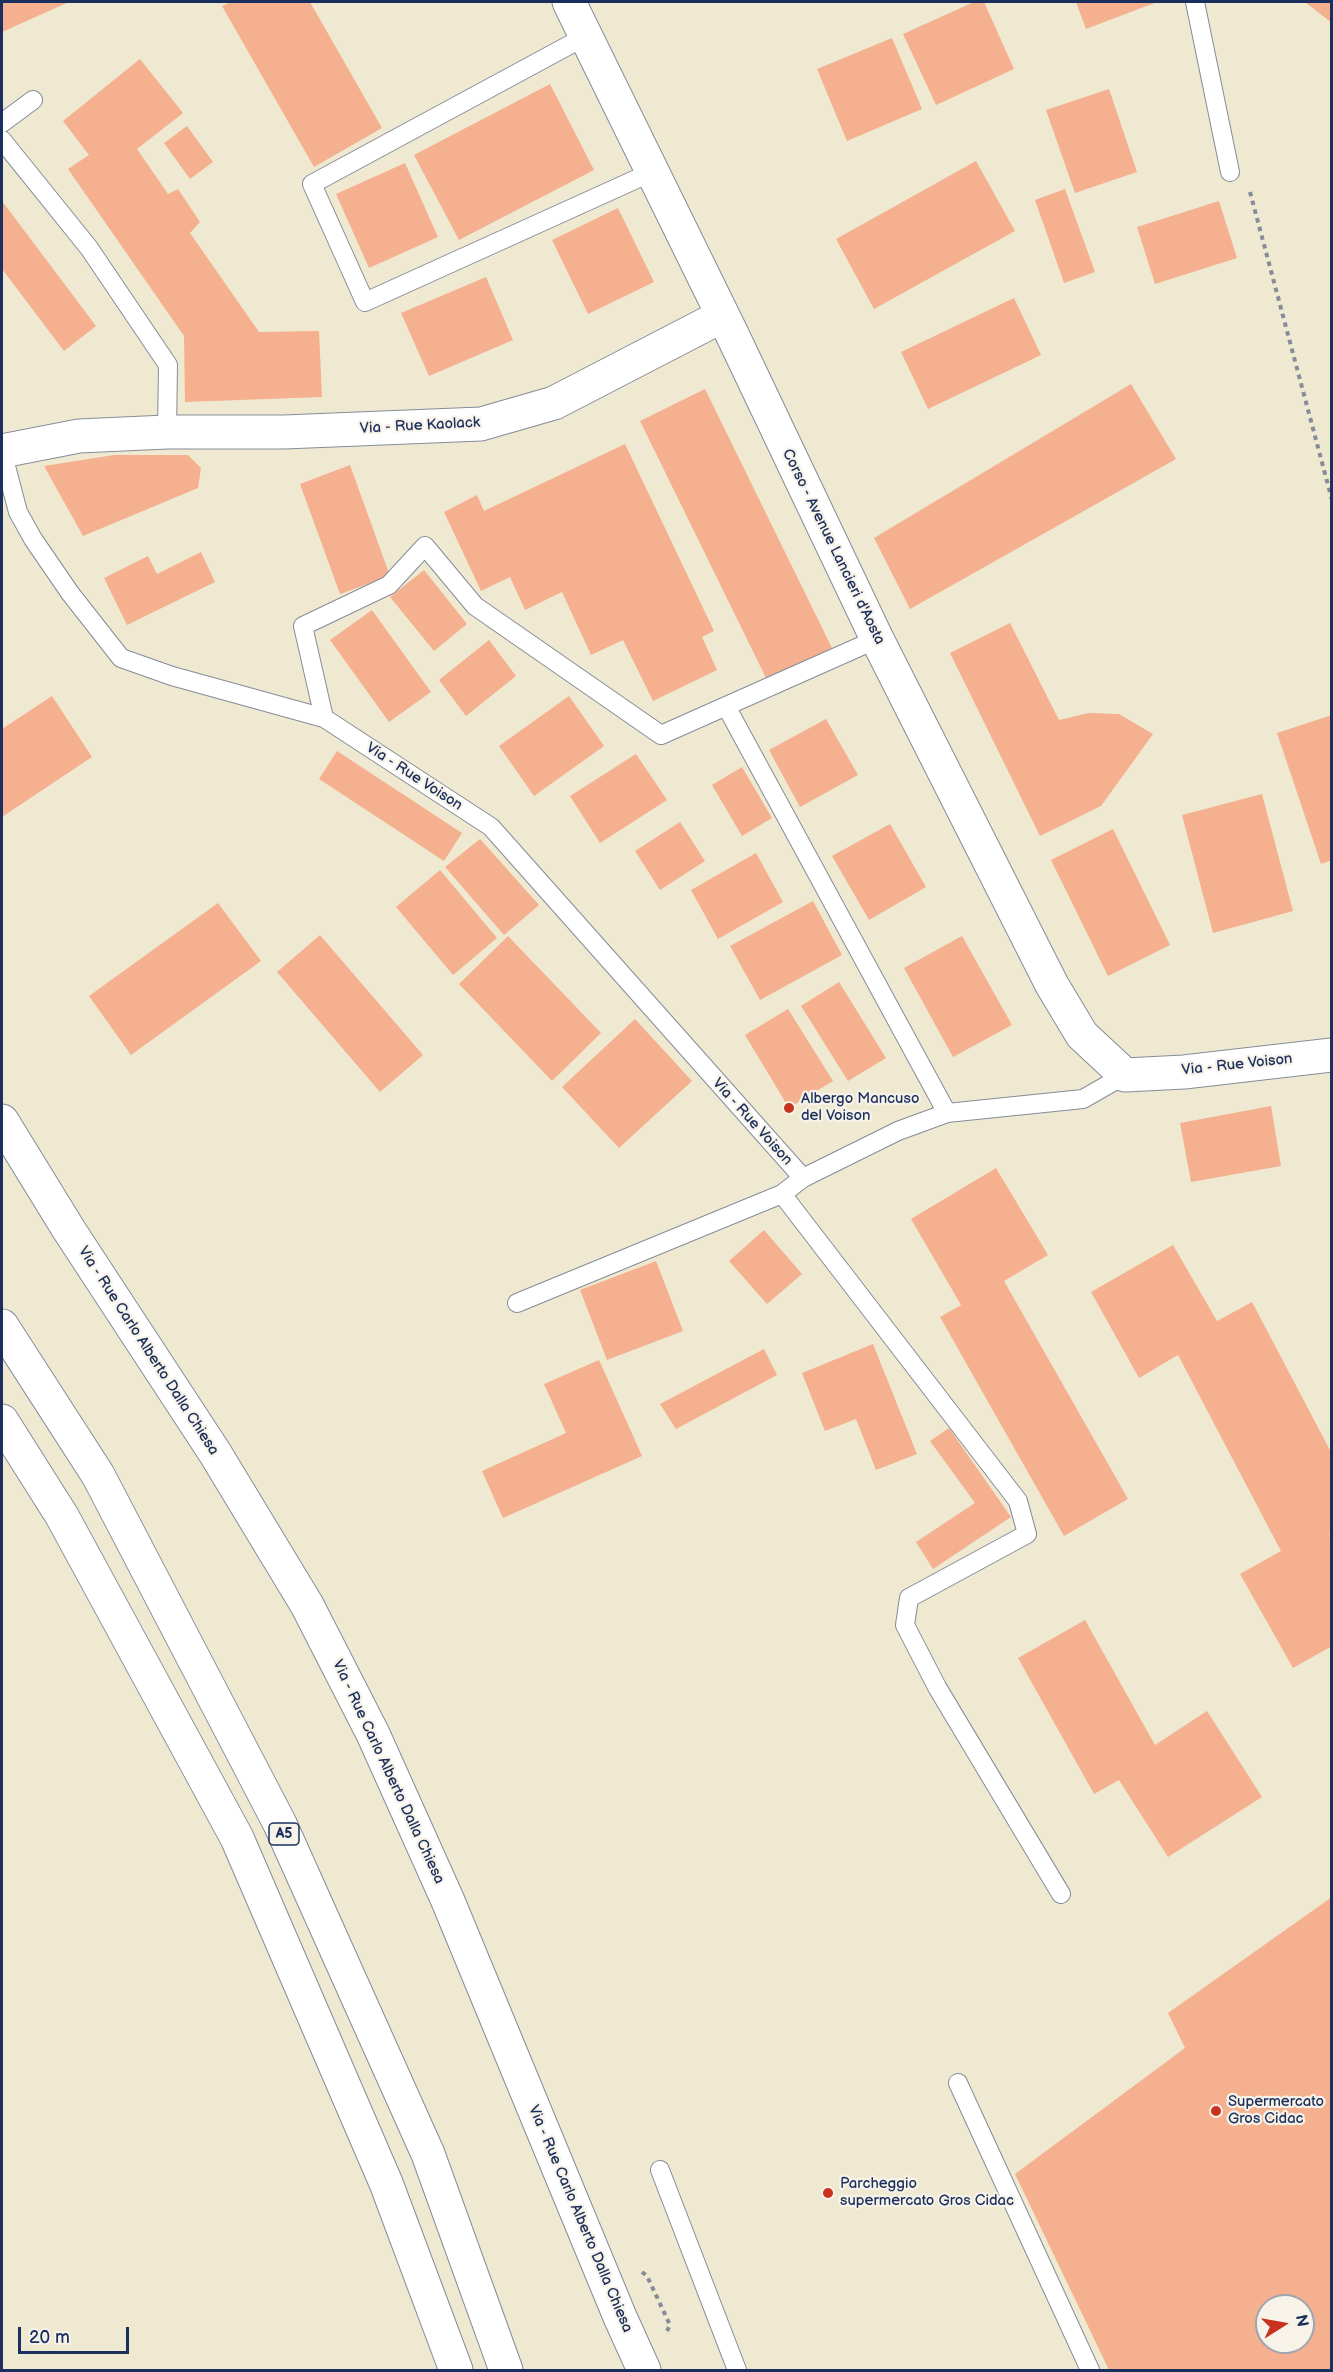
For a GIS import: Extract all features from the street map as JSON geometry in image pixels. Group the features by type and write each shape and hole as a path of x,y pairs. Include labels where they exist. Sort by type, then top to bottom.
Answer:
{"main road":[{"name":"Corso - Avenue Lancieri d'Aosta","path":"569,2 877,639 1052,985 1082,1035 1125,1075"},
{"name":"Via - Rue Kaolack","path":"2,451 79,436 167,432 284,432 481,424 554,403 722,316"},
{"name":"Via - Rue Voison","path":"1125,1075 1184,1072 1332,1055"},
{"name":"Via - Rue Carlo Alberto Dalla Chiesa","path":"2,1120 233,1483 307,1605 373,1734 448,1901 601,2273 644,2370"},
{"name":"A5","path":"2,1326 98,1475 280,1824 428,2154 506,2370"},
{"path":"2,1421 62,1516 237,1838 386,2183 456,2370"}],"lane":[{"path":"1195,2 1230,172"},
{"path":"586,36 312,184 365,302 652,172"},
{"path":"2,123 33,100"},
{"path":"2,140 89,248 168,365 167,432"},
{"name":"Via - Rue Voison","path":"2,451 18,512 70,593 121,658 172,676 324,718 491,827 803,1178"},
{"path":"324,718 303,626 389,585 425,546 475,606 661,735 877,639"},
{"path":"726,706 947,1113"},
{"name":"Via - Rue Voison","path":"517,1304 782,1194 803,1178 898,1131 947,1113 1083,1099 1125,1075"},
{"path":"782,1194 1018,1501 1027,1534 909,1598 905,1625 937,1687 1060,1894"},
{"path":"958,2083 1090,2370"},
{"path":"660,2170 737,2370"}],"path":[{"path":"1230,172 1248,181 1332,501"}],"building":[{"path":"2,2 69,2 2,32"},
{"path":"231,2 310,2 382,128 314,167 222,6"},
{"path":"974,2 984,2 1014,69 936,105 903,34"},
{"path":"1076,2 1157,2 1086,29"},
{"path":"1305,2 1332,2 1332,23"},
{"path":"892,38 922,109 847,141 817,69"},
{"path":"140,59 183,113 137,149 168,194 178,189 200,222 190,233 259,332 319,331 322,397 185,402 184,336 68,169 89,155 63,121"},
{"path":"550,84 594,170 459,240 414,155"},
{"path":"1109,89 1137,172 1075,193 1046,110"},
{"path":"187,126 213,162 190,179 164,143"},
{"path":"976,161 1015,231 874,309 836,239"},
{"path":"405,163 438,237 369,268 336,194"},
{"path":"1065,189 1095,272 1064,283 1035,200"},
{"path":"2,201 96,326 64,351 2,269"},
{"path":"1219,201 1237,258 1155,284 1137,227"},
{"path":"618,208 654,282 588,314 552,240"},
{"path":"486,277 513,340 429,376 401,313"},
{"path":"1014,298 1041,355 928,409 901,352"},
{"path":"1131,384 1176,459 910,609 874,538"},
{"path":"705,389 832,648 767,680 640,421"},
{"path":"625,444 714,631 702,637 717,670 653,701 623,640 591,655 562,592 525,610 510,577 481,591 444,512 477,495 484,511"},
{"path":"114,455 188,455 201,468 198,488 83,536 44,466"},
{"path":"350,465 390,576 340,594 300,484"},
{"path":"201,552 215,582 127,625 104,578 148,556 157,574"},
{"path":"424,570 467,624 434,651 390,597"},
{"path":"372,610 431,692 389,722 330,640"},
{"path":"1010,623 1059,720 1089,713 1119,714 1153,734 1101,806 1040,836 950,653"},
{"path":"489,640 516,676 466,716 439,680"},
{"path":"52,696 92,757 2,817 2,729"},
{"path":"569,696 604,746 534,796 499,746"},
{"path":"1332,715 1332,860 1321,864 1277,733"},
{"path":"826,719 858,775 800,807 769,750"},
{"path":"337,751 462,833 444,861 319,779"},
{"path":"636,754 667,800 600,843 570,796"},
{"path":"742,767 772,818 742,836 712,785"},
{"path":"1262,794 1293,911 1213,933 1182,815"},
{"path":"680,822 705,861 660,890 635,851"},
{"path":"890,824 926,887 869,920 832,856"},
{"path":"1113,829 1170,945 1108,976 1051,860"},
{"path":"480,839 539,905 504,935 445,867"},
{"path":"756,853 783,902 718,939 691,890"},
{"path":"440,870 497,938 453,975 396,907"},
{"path":"813,901 842,955 760,1000 730,946"},
{"path":"218,903 261,961 131,1055 89,996"},
{"path":"320,935 423,1055 380,1092 277,972"},
{"path":"508,936 601,1033 552,1081 459,984"},
{"path":"962,936 1012,1025 953,1057 904,968"},
{"path":"839,982 886,1058 848,1081 801,1006"},
{"path":"788,1009 833,1081 789,1108 745,1035"},
{"path":"635,1019 692,1081 619,1148 562,1087"},
{"path":"1271,1106 1281,1166 1191,1182 1180,1123"},
{"path":"996,1168 1048,1255 1004,1281 1128,1499 1064,1536 940,1317 961,1305 911,1219"},
{"path":"764,1230 802,1274 767,1304 729,1261"},
{"path":"1173,1245 1217,1321 1252,1302 1332,1454 1332,1534 1329,1535 1332,1539 1332,1646 1293,1668 1240,1574 1281,1551 1178,1355 1139,1378 1091,1292"},
{"path":"656,1261 683,1331 607,1360 580,1290"},
{"path":"873,1344 917,1454 876,1470 856,1419 825,1431 802,1373"},
{"path":"764,1349 777,1375 676,1429 660,1404"},
{"path":"599,1360 642,1456 503,1518 482,1471 566,1433 544,1384"},
{"path":"949,1428 1011,1517 933,1569 916,1542 975,1503 930,1441"},
{"path":"1085,1620 1155,1745 1207,1711 1262,1797 1168,1857 1119,1780 1094,1794 1018,1658"},
{"name":"Supermercato Gros Cidac","path":"1332,1897 1332,2370 1109,2370 1015,2174 1185,2048 1168,2013"}],"place":[{"name":"Albergo Mancuso del Voison","path":"789,1108"},
{"name":"Supermercato Gros Cidac","path":"1216,2111"},
{"name":"Parcheggio supermercato Gros Cidac","path":"828,2193"}]}
